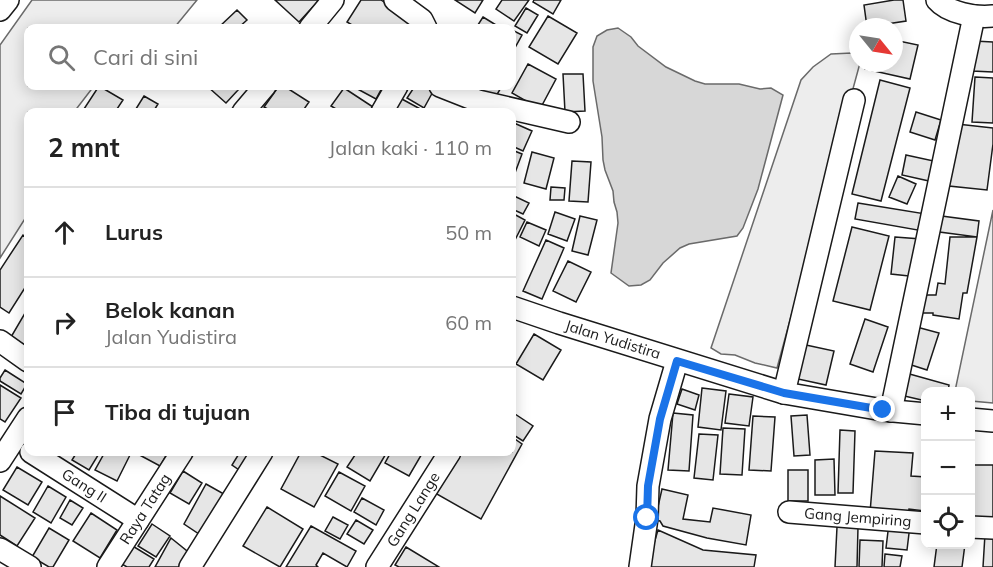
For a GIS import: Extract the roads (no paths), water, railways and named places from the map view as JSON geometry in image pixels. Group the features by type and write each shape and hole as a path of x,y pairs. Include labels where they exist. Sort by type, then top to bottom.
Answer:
{"street":[{"path":"0,10 8,0"},
{"path":"313,24 333,0"},
{"path":"395,0 423,20 425,24"},
{"path":"891,411 984,16 948,9 937,0"},
{"path":"246,108 262,90"},
{"path":"383,108 395,90"},
{"path":"450,90 478,101 508,108"},
{"path":"784,393 854,100"},
{"path":"516,110 569,122"},
{"name":"Jalan Yudistira","path":"516,308 784,393 891,411 921,414"},
{"path":"0,341 24,358"},
{"path":"640,567 647,518 648,486 660,419 677,361"},
{"path":"975,419 993,421"},
{"path":"0,461 24,448"},
{"name":"Gang II","path":"39,456 138,520"},
{"name":"Raya Tatag","path":"108,567 179,456"},
{"path":"190,567 259,456"},
{"name":"Gang Lange","path":"377,567 447,456"},
{"name":"Gang Jempiring","path":"789,512 921,523"},
{"path":"975,526 993,528"},
{"path":"0,549 30,567"}]}
